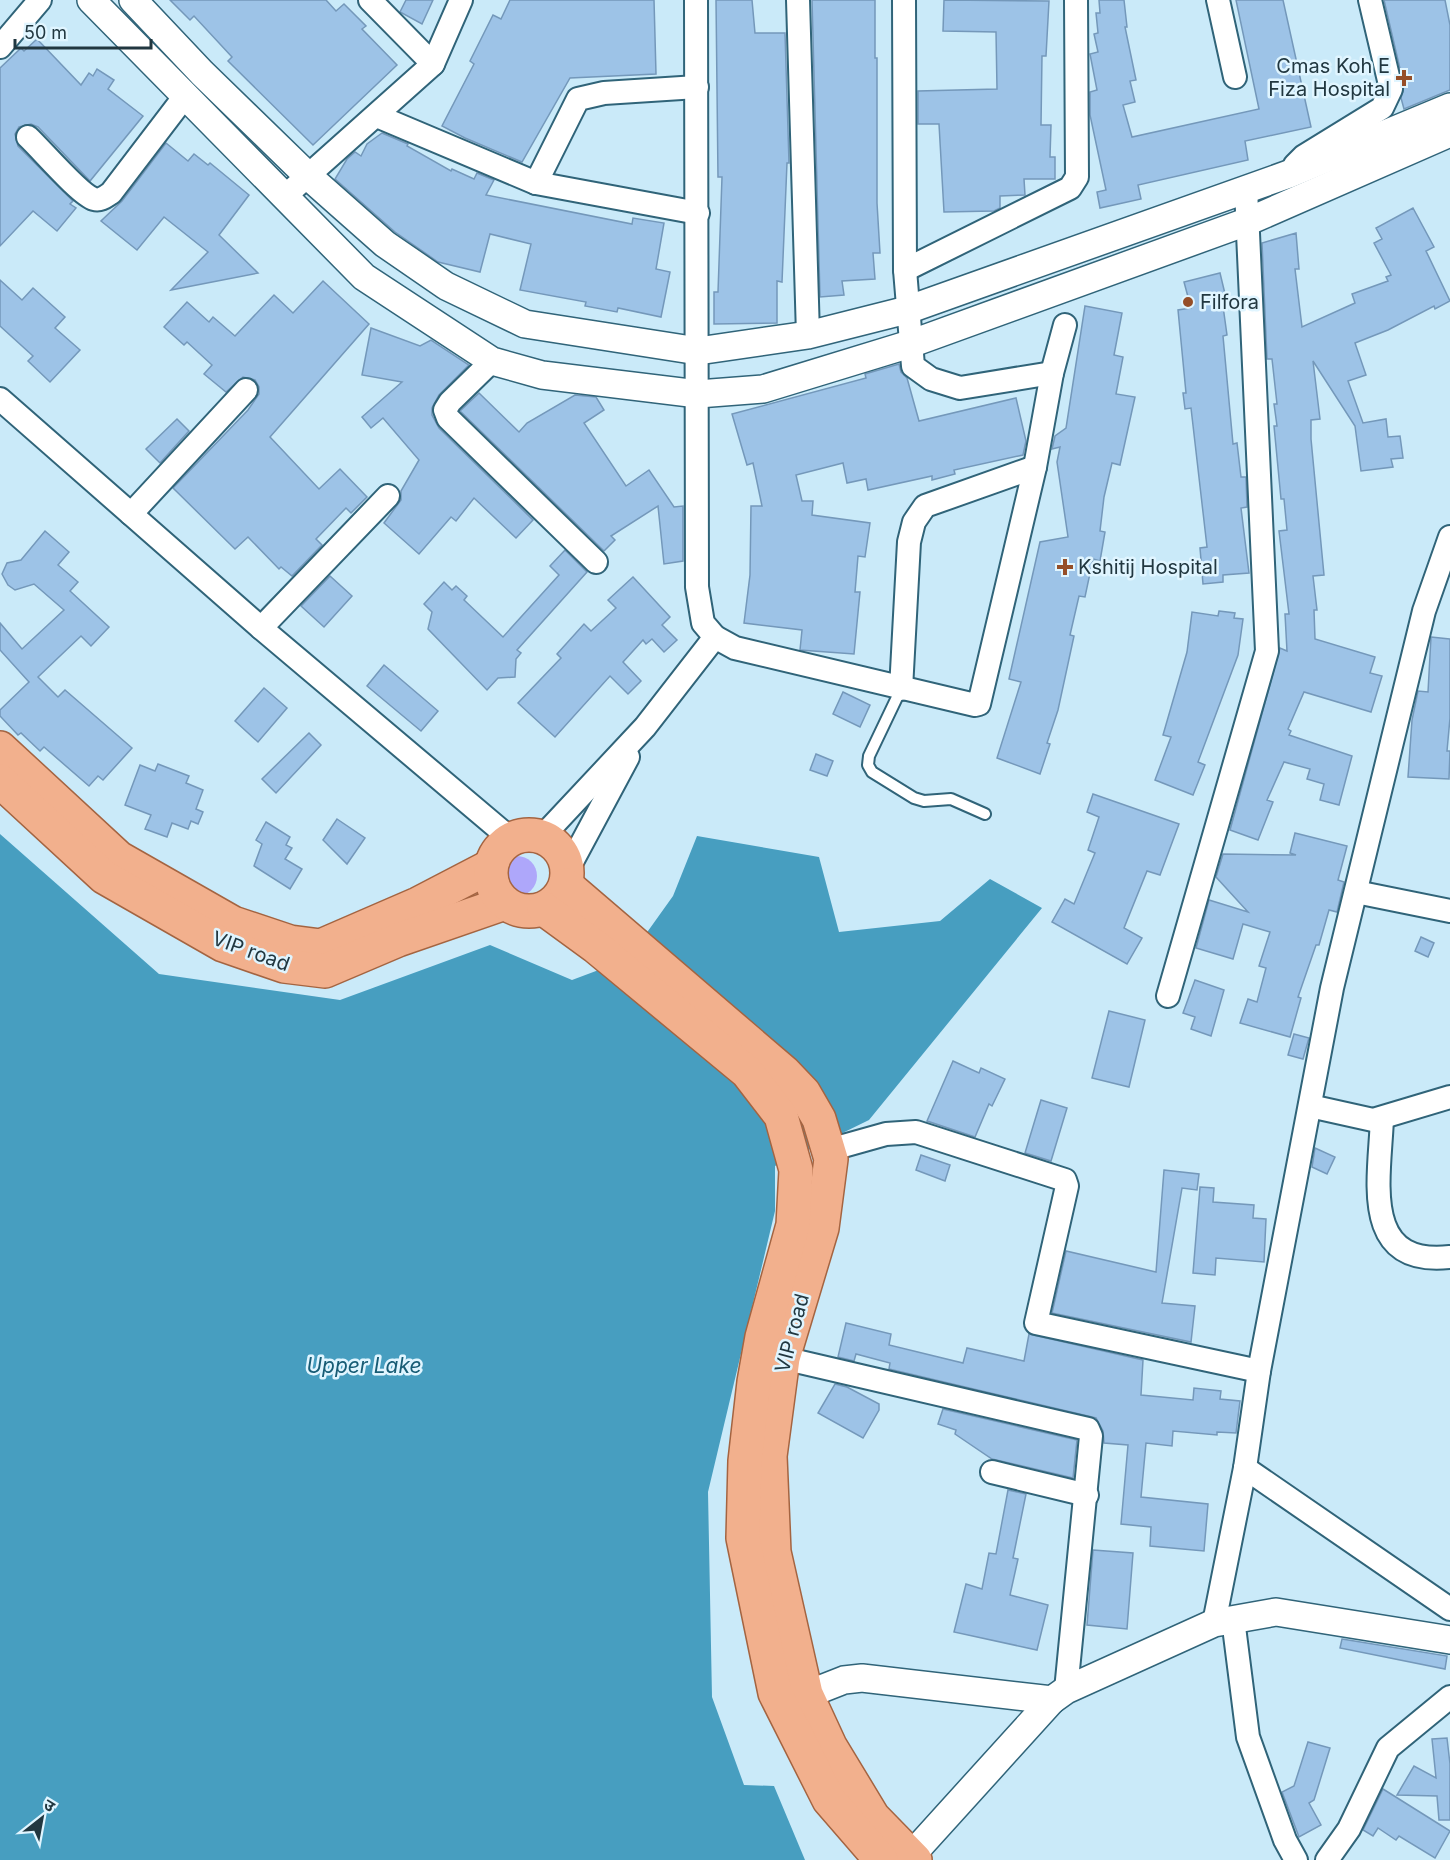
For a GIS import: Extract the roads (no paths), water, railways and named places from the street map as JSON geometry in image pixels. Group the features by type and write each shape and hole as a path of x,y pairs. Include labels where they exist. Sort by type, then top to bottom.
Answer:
{"main road":[{"name":"VIP road","path":"0,748 119,858 233,923 290,942 321,946 418,904 491,866 498,850 526,838 552,842 563,854 567,877 604,937 747,1072 781,1116 796,1170 793,1225 762,1337 754,1382 745,1461 743,1538 775,1693 794,1699"},
{"name":"VIP road","path":"0,781 104,877 223,945 284,966 325,971 398,940 505,903"},
{"path":"491,866 493,886 505,903 517,909 530,911 544,909 557,899 567,877"},
{"name":"VIP road","path":"544,909 604,937 784,1072 804,1093 819,1119 831,1159 822,1228 783,1358 770,1456 774,1552 794,1699 829,1800 904,1859"}],"street":[{"path":"0,47 40,0"},
{"path":"91,0 364,277 492,361 542,375 698,394 763,389 910,345 1249,221 1450,134"},
{"path":"134,0 202,73 307,175 402,256 446,286 525,324 698,351 808,335 907,310 1289,174 1450,107"},
{"path":"370,0 433,64"},
{"path":"284,197 433,64 461,0"},
{"path":"696,0 697,586 704,623 715,637 735,648 901,689 979,704 1035,467 1052,373 1065,325"},
{"path":"798,0 808,335"},
{"path":"904,0 905,270 913,366 931,379 960,388 1052,373"},
{"path":"905,270 1070,188 1074,182 1077,177 1076,0"},
{"path":"1218,0 1235,77"},
{"path":"1289,174 1305,156 1382,108 1390,96 1391,89 1370,0"},
{"path":"536,183 579,99 604,93 697,87"},
{"path":"28,137 81,191 93,199 100,200 111,193 185,96"},
{"path":"377,116 536,183 698,213"},
{"path":"1168,996 1267,651 1246,189"},
{"path":"492,361 450,402 445,410 448,418 596,562"},
{"path":"131,514 246,390"},
{"path":"0,399 261,628 526,838 645,727 715,637"},
{"path":"901,689 909,542 915,522 924,506 1035,467"},
{"path":"261,628 388,496"},
{"path":"1296,1860 1286,1840 1248,1737 1223,1621 1259,1371 1332,988 1424,611 1450,537"},
{"path":"567,877 645,727"},
{"path":"1356,892 1450,911"},
{"path":"1310,1106 1359,1119 1382,1119 1415,1106 1450,1097"},
{"path":"1382,1119 1378,1208 1382,1226 1389,1238 1415,1256 1450,1257"},
{"path":"828,1147 886,1134 916,1132 1065,1180 1067,1186 1036,1323 1259,1371"},
{"path":"783,1358 1088,1429 1091,1436 1087,1495 1059,1695"},
{"path":"1245,1468 1450,1609"},
{"path":"992,1472 1087,1495"},
{"path":"904,1859 1059,1695 1223,1621 1276,1612 1450,1640"},
{"path":"794,1699 844,1680 862,1678 1059,1695"},
{"path":"1327,1860 1349,1829 1388,1748 1450,1697"}],"lane":[{"path":"901,689 869,756 868,765 872,772 914,798 924,801 951,799 986,814"}],"water":[{"name":"Upper Lake","path":"0,834 159,974 340,1000 490,945 572,980 628,959 673,896 697,836 819,857 839,932 940,921 990,879 1042,908 869,1120 775,1166 775,1211 708,1492 712,1697 744,1785 774,1786 805,1860 0,1860"}],"place":[{"name":"Cmas Koh E Fiza Hospital","path":"1404,78"},
{"name":"Filfora","path":"1188,302"},
{"name":"Kshitij Hospital","path":"1065,567"}]}
